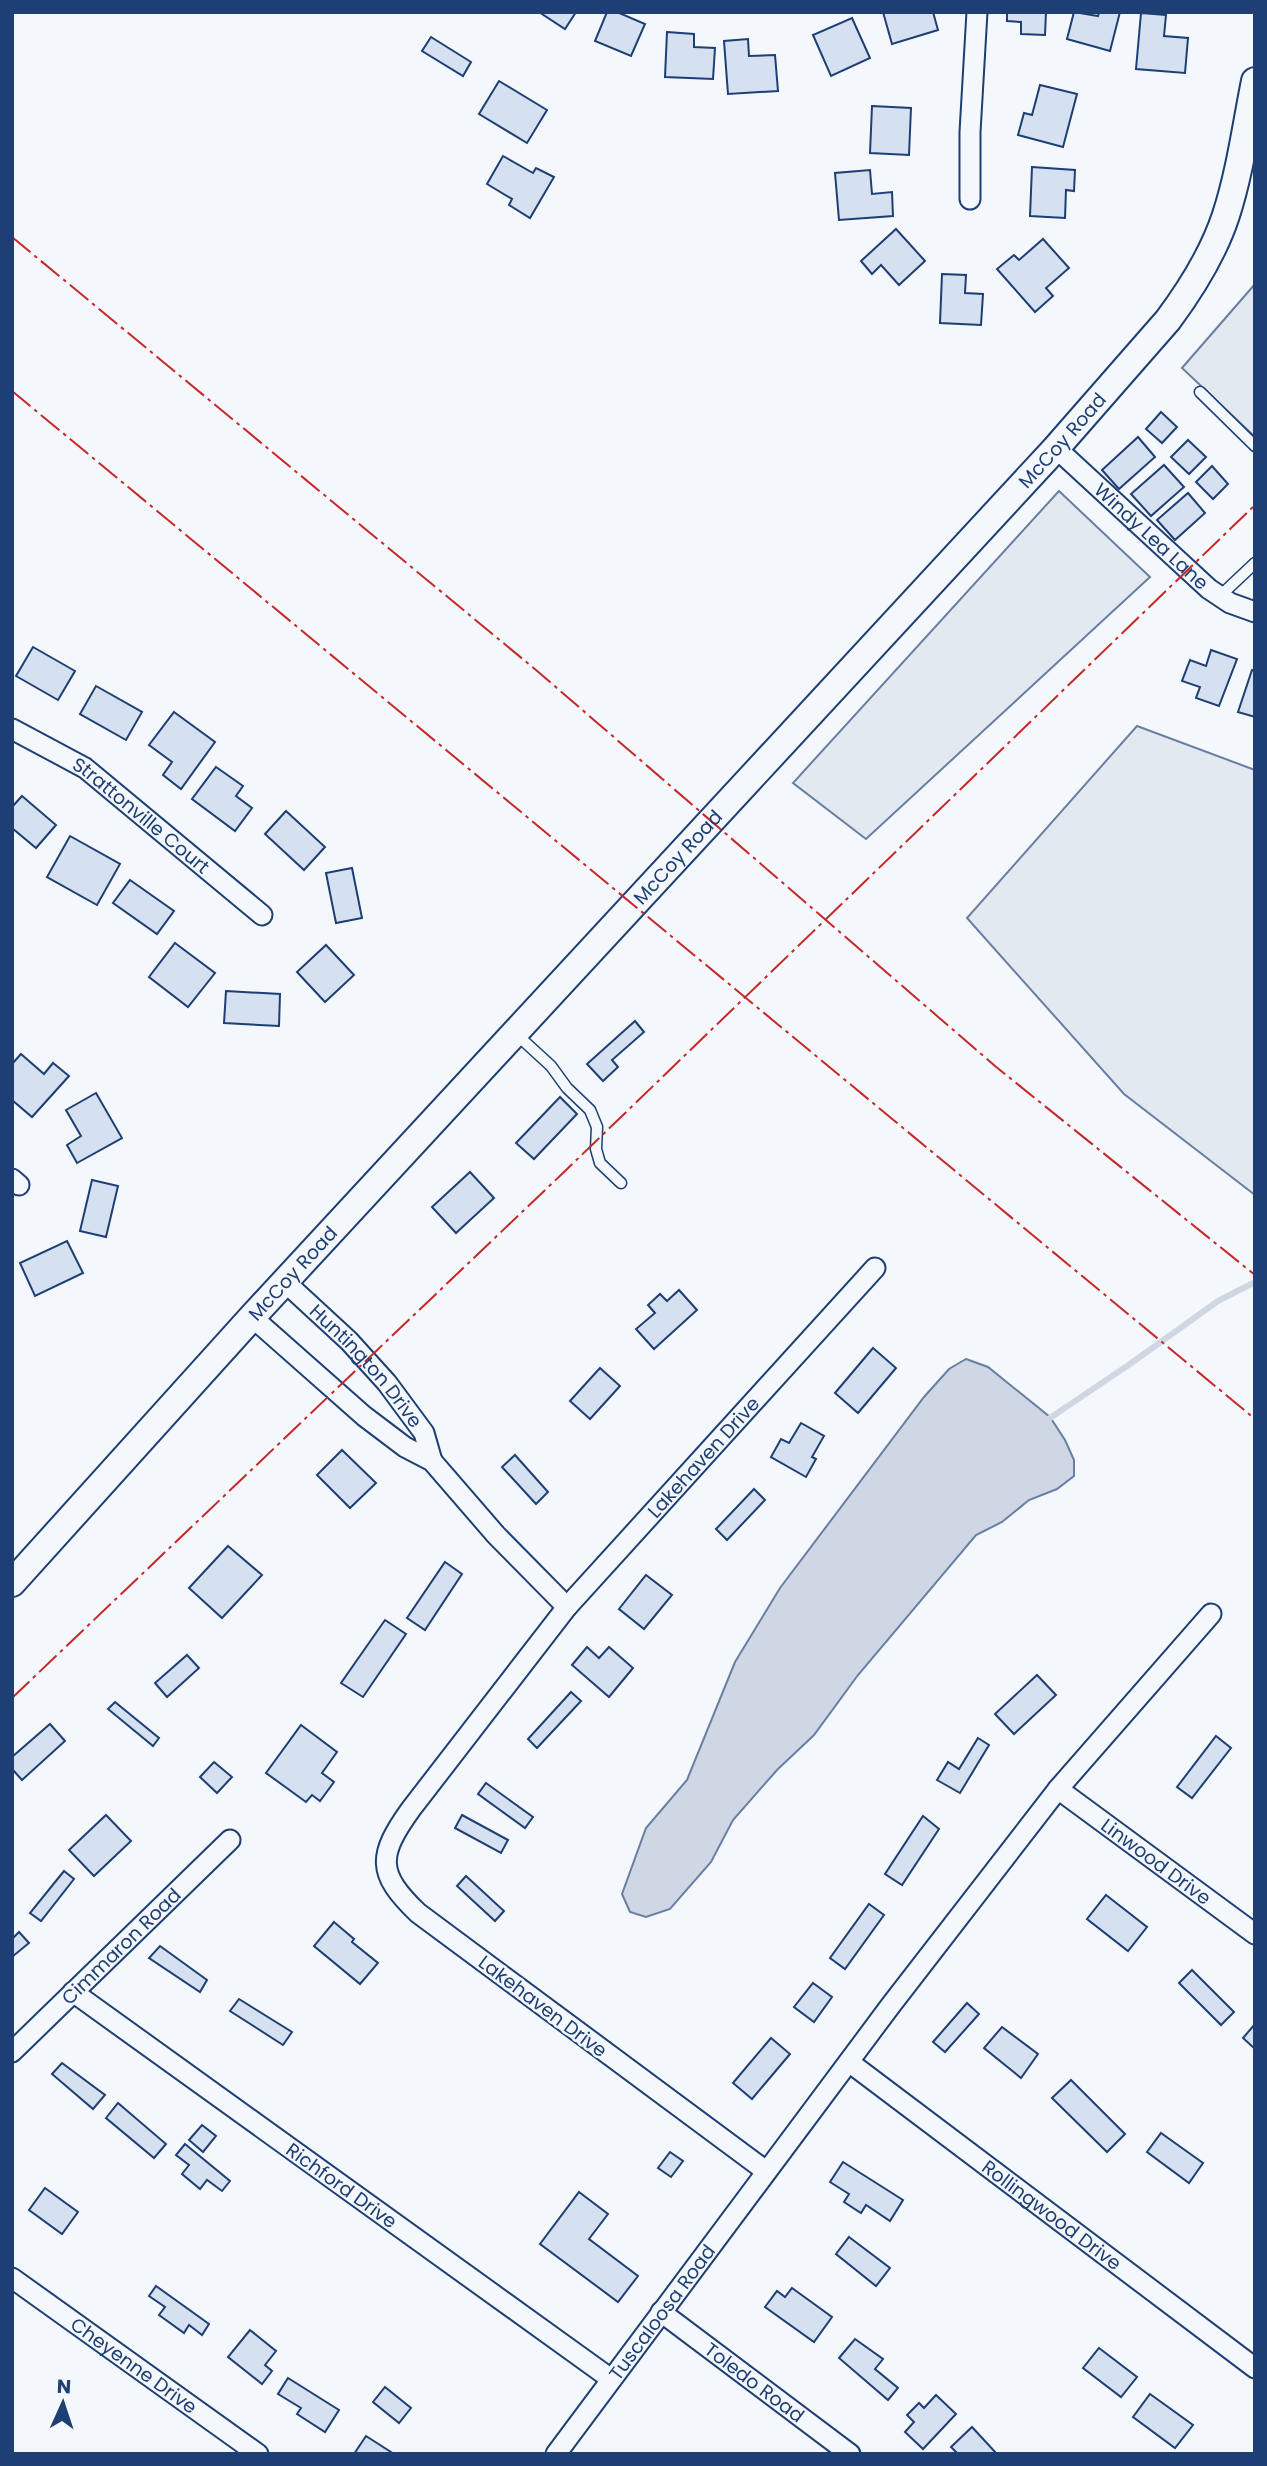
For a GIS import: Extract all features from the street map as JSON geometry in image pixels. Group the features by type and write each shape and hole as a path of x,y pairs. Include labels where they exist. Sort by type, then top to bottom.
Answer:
{"main road":[{"name":"McCoy Road","path":"12,1583 251,1317 1056,448 1168,320 1185,298 1225,218 1236,183 1255,82"}],"street":[{"path":"970,199 970,132 977,12"},
{"name":"Windy Lea Lane","path":"1056,448 1220,596 1230,603 1255,612"},
{"name":"Strattonville Court","path":"12,729 85,768 262,915"},
{"name":"Lakehaven Drive","path":"766,2171 418,1913 398,1895 389,1880 386,1868 387,1849 395,1831 567,1607 875,1268"},
{"name":"Huntington Drive","path":"285,1282 349,1341 387,1383 424,1433 432,1461"},
{"name":"Huntington Drive","path":"251,1317 364,1416 405,1447 432,1461 496,1535 567,1607"},
{"path":"766,2171 891,2004 1058,1789 1211,1614"},
{"name":"Linwood Drive","path":"1058,1789 1255,1934"},
{"name":"Cimmaron Road","path":"12,2052 230,1840"},
{"name":"Richford Drive","path":"73,1992 611,2379"},
{"name":"Rollingwood Drive","path":"849,2062 1255,2368"},
{"name":"Tuscaloosa Road","path":"556,2454 766,2171"},
{"name":"Cheyenne Drive","path":"12,2278 258,2454"},
{"name":"Toledo Road","path":"661,2312 850,2454"}],"lane":[{"path":"1200,392 1255,446"},
{"path":"1220,596 1255,563"},
{"path":"514,1032 551,1066 567,1088 590,1110 597,1127 596,1149 600,1163 621,1183"}],"shaded area":[{"path":"1255,284 1255,437 1182,368"},
{"path":"1059,491 1150,577 866,839 793,783"},
{"path":"1137,726 1255,770 1255,1195 1124,1094 967,918"},
{"path":"966,1359 988,1367 1050,1417 1074,1460 1074,1476 1057,1489 1029,1500 1002,1522 976,1535 858,1675 814,1735 777,1770 733,1820 711,1862 670,1909 646,1917 630,1912 622,1894 646,1828 687,1780 735,1662 780,1588 924,1397 949,1369"}],"building":[{"path":"539,12 576,12 565,29"},
{"path":"607,12 617,12 645,24 631,56 595,41"},
{"path":"883,12 933,12 938,30 892,44"},
{"path":"1007,12 1046,12 1045,35 1021,34 1021,22 1007,21"},
{"path":"1074,12 1098,16 1099,12 1120,12 1110,51 1067,39"},
{"path":"1141,13 1166,15 1164,36 1188,38 1185,73 1136,69"},
{"path":"852,18 870,58 831,76 813,35"},
{"path":"667,32 694,34 694,47 715,48 713,79 665,77"},
{"path":"431,37 471,62 463,76 422,51"},
{"path":"748,39 749,56 775,55 778,91 728,94 724,41"},
{"path":"499,81 547,110 527,143 479,114"},
{"path":"1040,85 1077,94 1063,147 1018,135 1024,113 1032,115"},
{"path":"872,106 911,108 909,155 870,153"},
{"path":"503,156 533,173 536,168 554,177 530,218 509,205 512,199 487,184"},
{"path":"1032,167 1075,170 1074,191 1066,190 1065,218 1030,216"},
{"path":"870,170 872,194 892,192 893,216 839,220 835,173"},
{"path":"896,229 925,261 899,285 881,265 872,274 861,261"},
{"path":"1043,239 1069,268 1046,288 1053,296 1035,312 997,269 1014,255 1019,260"},
{"path":"942,274 966,275 965,293 983,294 981,325 940,323"},
{"path":"1161,412 1177,427 1162,443 1146,429"},
{"path":"1138,437 1155,457 1119,489 1102,470"},
{"path":"1188,440 1206,457 1189,474 1171,457"},
{"path":"1164,465 1184,487 1151,516 1131,494"},
{"path":"1212,466 1228,484 1213,499 1196,482"},
{"path":"1188,493 1205,513 1175,540 1157,520"},
{"path":"33,647 75,671 58,700 16,676"},
{"path":"1211,650 1237,659 1219,706 1196,698 1200,687 1182,681 1190,660 1206,666"},
{"path":"1252,670 1255,671 1255,717 1238,712"},
{"path":"96,686 142,712 126,740 80,714"},
{"path":"174,712 215,742 181,789 163,775 172,762 149,745"},
{"path":"216,767 243,786 236,796 252,808 235,831 192,799"},
{"path":"22,796 56,825 36,848 12,828 12,807"},
{"path":"286,811 325,847 304,870 265,834"},
{"path":"70,836 120,864 97,905 47,877"},
{"path":"352,868 362,918 336,923 326,873"},
{"path":"130,880 174,911 157,934 113,903"},
{"path":"175,943 215,973 188,1007 149,977"},
{"path":"326,945 354,975 325,1002 297,972"},
{"path":"226,991 280,994 279,1026 224,1023"},
{"path":"635,1021 644,1032 612,1060 618,1067 603,1081 587,1064"},
{"path":"21,1054 44,1074 53,1063 69,1076 32,1117 12,1100 12,1064"},
{"path":"96,1093 122,1138 77,1163 67,1145 81,1136 66,1110"},
{"path":"560,1097 577,1114 534,1159 516,1143"},
{"path":"470,1172 494,1198 456,1233 432,1207"},
{"path":"92,1180 118,1186 106,1237 80,1231"},
{"path":"67,1241 83,1273 35,1296 20,1263"},
{"path":"679,1290 697,1310 654,1349 636,1329 655,1313 648,1305 660,1294 667,1301"},
{"path":"873,1348 896,1368 858,1413 835,1393"},
{"path":"600,1368 620,1386 590,1419 570,1401"},
{"path":"801,1423 824,1436 812,1457 816,1459 806,1477 771,1457 781,1439 789,1443"},
{"path":"342,1450 376,1483 350,1508 317,1475"},
{"path":"515,1455 548,1492 536,1504 502,1467"},
{"path":"754,1489 765,1500 727,1540 716,1529"},
{"path":"228,1546 262,1575 222,1618 189,1588"},
{"path":"445,1562 462,1574 425,1630 407,1618"},
{"path":"646,1575 672,1595 644,1629 619,1609"},
{"path":"385,1620 406,1634 363,1697 341,1683"},
{"path":"587,1647 599,1658 609,1647 633,1668 609,1697 572,1665"},
{"path":"187,1655 199,1668 167,1697 155,1683"},
{"path":"1037,1675 1056,1695 1014,1734 995,1714"},
{"path":"571,1692 581,1701 537,1748 528,1739"},
{"path":"115,1702 159,1738 153,1746 108,1709"},
{"path":"50,1724 65,1741 22,1780 12,1769 12,1757"},
{"path":"301,1725 337,1752 322,1773 334,1782 320,1801 312,1795 306,1802 266,1773"},
{"path":"1216,1736 1231,1748 1192,1798 1177,1787"},
{"path":"978,1738 989,1745 960,1793 937,1780 948,1762 959,1769"},
{"path":"214,1762 232,1777 217,1793 200,1777"},
{"path":"486,1783 533,1817 525,1828 478,1794"},
{"path":"106,1815 131,1841 94,1876 69,1850"},
{"path":"462,1815 508,1840 501,1853 455,1828"},
{"path":"923,1816 939,1829 902,1885 885,1874"},
{"path":"64,1871 74,1879 41,1921 30,1913"},
{"path":"466,1876 504,1911 495,1921 457,1886"},
{"path":"1106,1895 1147,1927 1128,1951 1087,1919"},
{"path":"869,1904 884,1915 845,1969 830,1958"},
{"path":"334,1922 354,1939 352,1942 378,1963 360,1984 314,1946"},
{"path":"19,1932 29,1943 12,1957 12,1939"},
{"path":"160,1946 207,1980 200,1992 149,1958"},
{"path":"1192,1970 1234,2012 1221,2025 1179,1983"},
{"path":"813,1983 832,1997 814,2022 794,2007"},
{"path":"239,1999 292,2032 283,2045 230,2011"},
{"path":"967,2003 979,2014 945,2052 933,2042"},
{"path":"1255,2024 1255,2049 1243,2038"},
{"path":"1002,2027 1038,2054 1021,2078 984,2048"},
{"path":"771,2038 790,2054 752,2099 733,2083"},
{"path":"62,2063 105,2095 93,2109 52,2074"},
{"path":"1071,2080 1125,2134 1107,2152 1052,2098"},
{"path":"118,2103 166,2144 154,2158 106,2118"},
{"path":"202,2125 216,2136 203,2152 189,2140"},
{"path":"1161,2133 1203,2163 1189,2183 1147,2152"},
{"path":"185,2144 230,2181 222,2191 207,2180 200,2189 182,2174 189,2165 176,2155"},
{"path":"670,2152 683,2161 671,2177 658,2168"},
{"path":"843,2162 903,2200 890,2221 866,2205 861,2213 844,2202 849,2194 830,2182"},
{"path":"45,2188 78,2212 62,2234 29,2210"},
{"path":"579,2192 608,2214 589,2239 638,2276 618,2302 540,2244"},
{"path":"849,2237 890,2268 876,2286 836,2254"},
{"path":"156,2286 209,2324 202,2335 189,2325 184,2333 159,2315 165,2307 149,2296"},
{"path":"792,2288 832,2317 814,2342 765,2307 777,2291 785,2297"},
{"path":"250,2330 276,2351 265,2365 272,2371 262,2384 228,2357"},
{"path":"855,2339 883,2359 875,2369 898,2388 888,2400 839,2358"},
{"path":"1099,2348 1137,2377 1121,2397 1083,2368"},
{"path":"288,2378 339,2410 325,2432 297,2414 301,2408 278,2394"},
{"path":"385,2387 411,2408 399,2423 373,2402"},
{"path":"1150,2394 1193,2425 1175,2448 1133,2417"},
{"path":"936,2395 956,2414 923,2449 905,2432 914,2422 907,2415 919,2403 924,2408"},
{"path":"972,2427 997,2454 958,2454 951,2447"},
{"path":"366,2436 394,2454 354,2454"}],"waterway":[{"path":"1044,1422 1218,1301 1255,1282"}],"power":[{"path":"12,237 536,670 995,1066 1255,1275"},
{"path":"12,391 1255,1419"},
{"path":"12,1698 564,1172 1255,505"}]}
